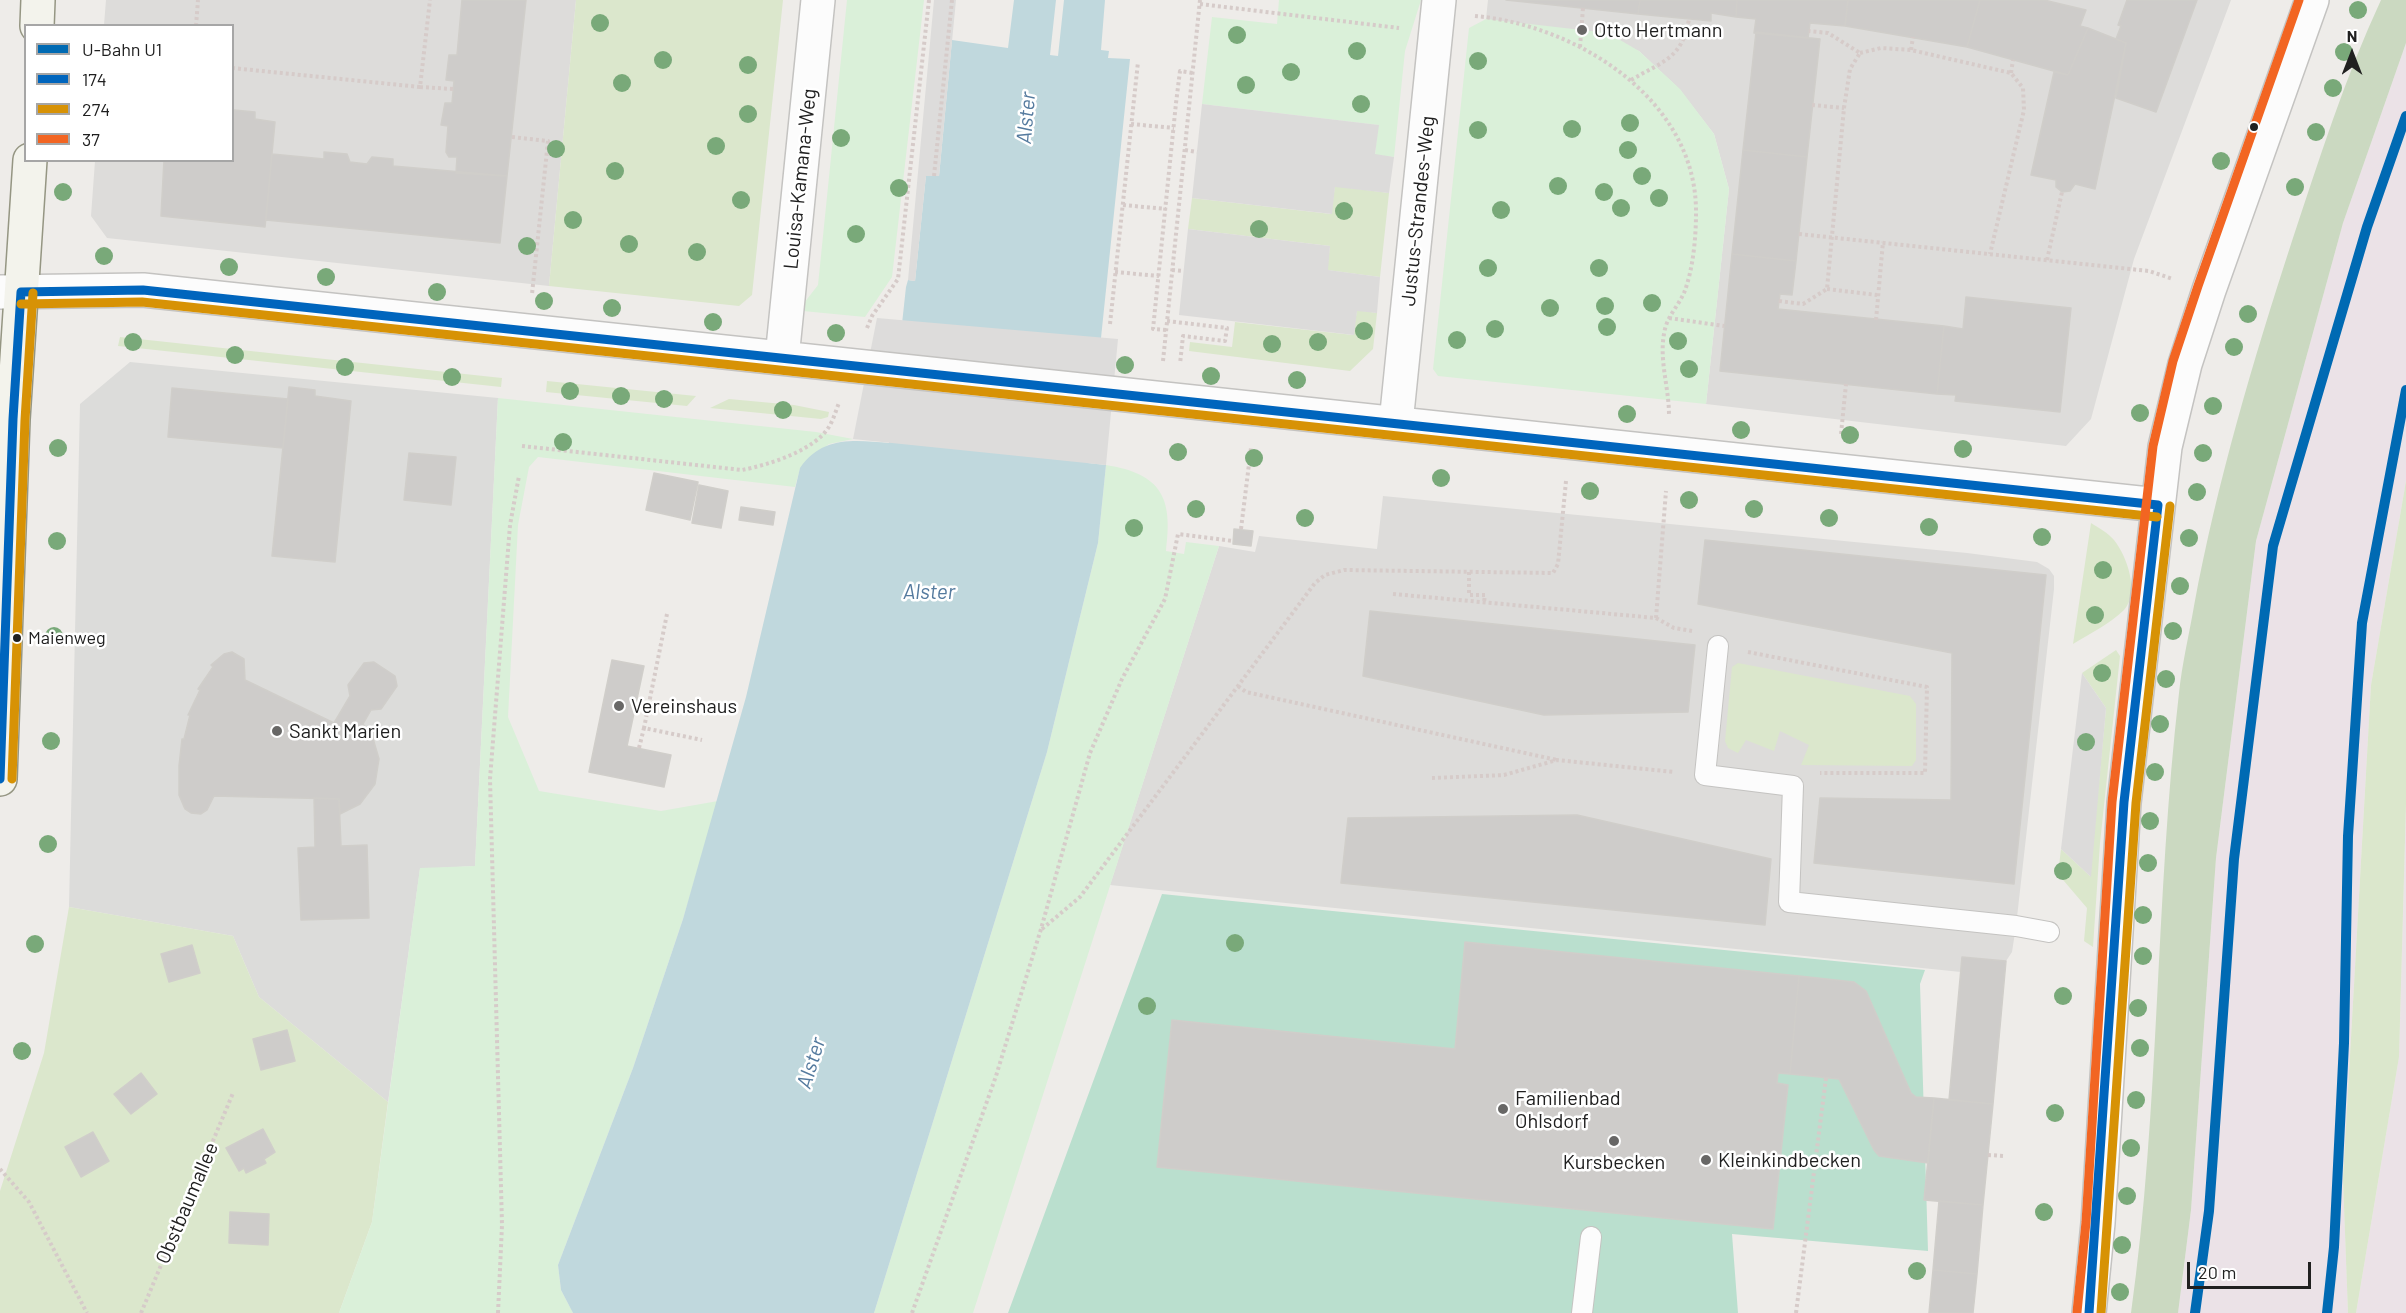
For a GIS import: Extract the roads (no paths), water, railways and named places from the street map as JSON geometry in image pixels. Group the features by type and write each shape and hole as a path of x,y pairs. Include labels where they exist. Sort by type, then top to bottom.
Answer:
{"street":[{"path":"37,24 38,0"},
{"name":"Louisa-Kamana-Weg","path":"782,358 818,0"},
{"path":"2089,1313 2098,1223 2124,802 2165,447 2208,290 2312,0"},
{"name":"Justus-Strandes-Weg","path":"1396,423 1438,15"},
{"path":"0,779 13,419 11,292 30,162"},
{"path":"11,292 143,290 2158,505"}],"lane":[{"path":"1718,646 1705,776 1793,786 1789,902 2016,926 2049,932"},
{"path":"1582,1313 1590,1237"}],"water":[{"name":"Alster","path":"1014,0 1056,0 1050,55 1058,56 1064,0 1105,0 1101,50 1109,51 1108,58 1130,59 1088,463 1106,465 1098,543 1047,752 874,1313 573,1313 561,1290 558,1265 633,1068 683,919 746,697 800,468 818,450 829,445 851,441 889,443 906,287 908,280 915,281 926,175 939,176 952,40 1008,48"}],"metro line":[{"name":"U1","path":"2195,1313 2209,1211 2234,859 2273,546 2367,227 2406,116"},
{"name":"U1","path":"2327,1313 2334,1247 2344,1043 2348,836 2362,623 2406,390"}],"place":[{"name":"Otto Hertmann","path":"1582,30"},
{"name":"Maienweg","path":"17,638"},
{"name":"Vereinshaus","path":"619,706"},
{"name":"Sankt Marien","path":"277,731"},
{"name":"Familienbad Ohlsdorf","path":"1503,1109"},
{"name":"Kursbecken","path":"1614,1141"},
{"name":"Kleinkindbecken","path":"1706,1160"}]}
